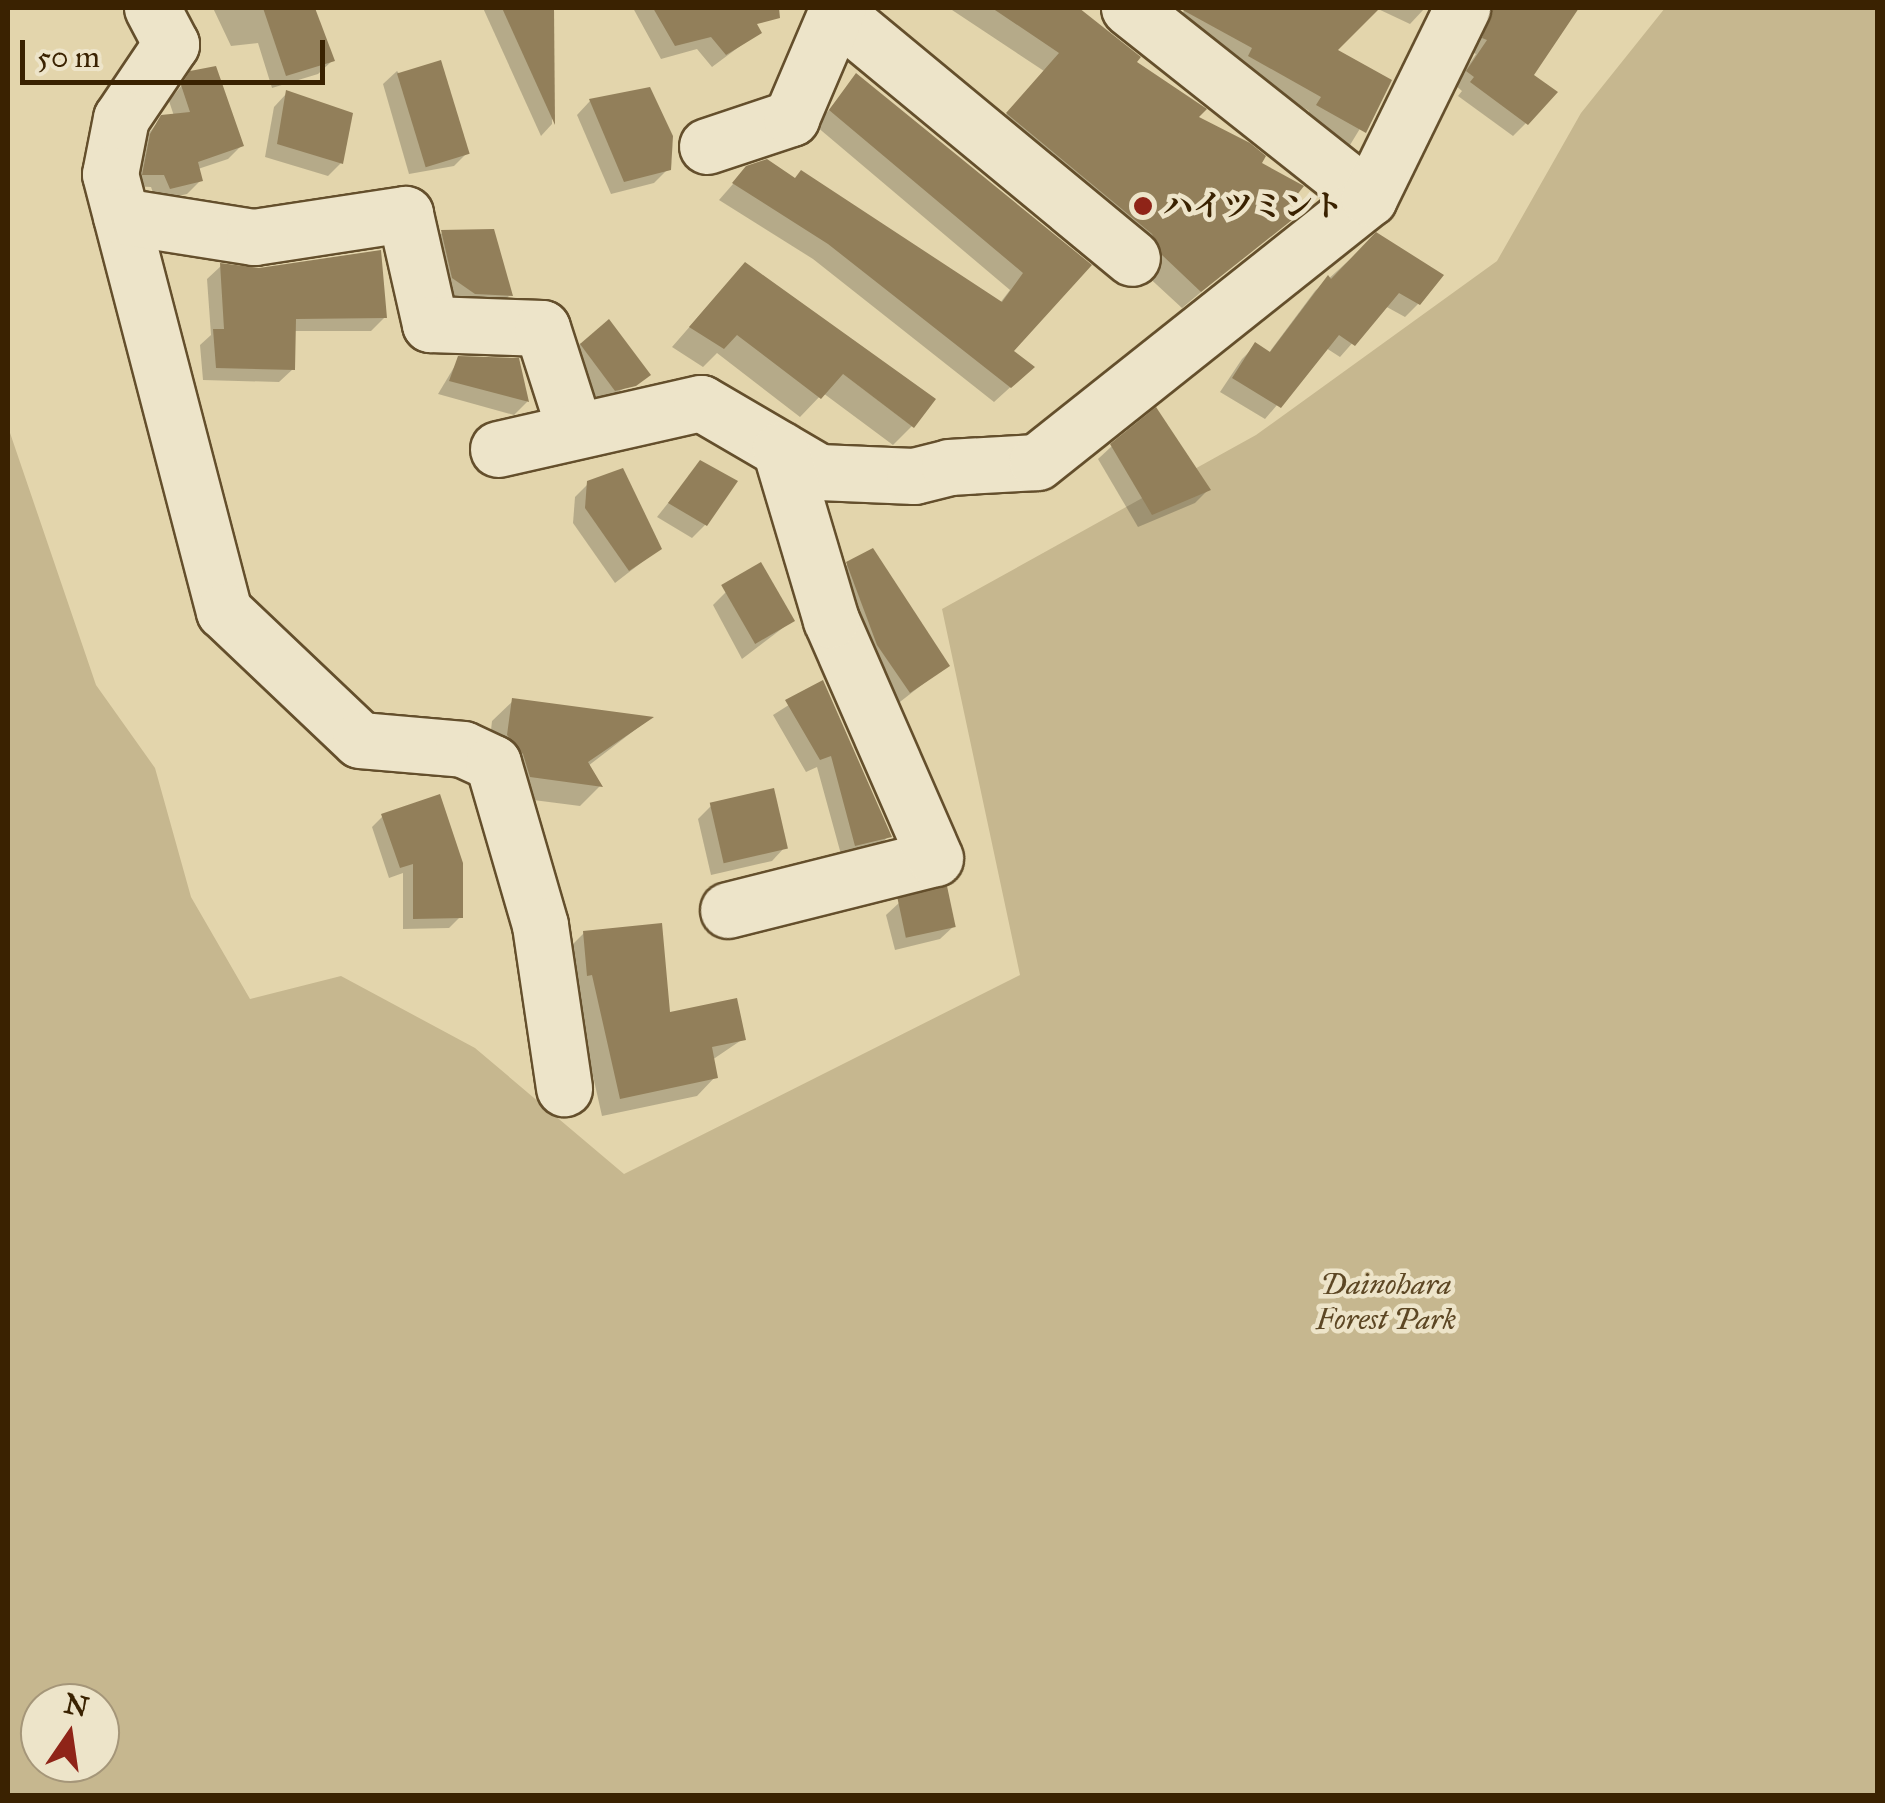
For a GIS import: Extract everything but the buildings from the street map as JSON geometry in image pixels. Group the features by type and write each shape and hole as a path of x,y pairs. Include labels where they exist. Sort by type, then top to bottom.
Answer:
{"lane":[{"path":"152,8 171,44 121,118 110,174 224,612 360,740 463,749 493,763 540,925 564,1088"},
{"path":"1129,8 1369,198"},
{"path":"498,449 701,403 819,472 914,476 1037,462 1369,198 1462,8"},
{"path":"706,146 791,118 837,10 1132,258"},
{"path":"121,216 254,236 405,214 430,324 542,328 576,431"},
{"path":"728,910 936,858 831,620 780,449"}],"green space":[{"name":"Dainohara Forest Park","path":"1665,8 1877,8 1877,1795 8,1795 8,427 96,685 155,768 191,897 250,999 341,976 475,1048 624,1174 1020,975 942,609 1256,435 1497,261 1581,113"}],"place":[{"name":"ハイツミント","path":"1143,206"}]}
